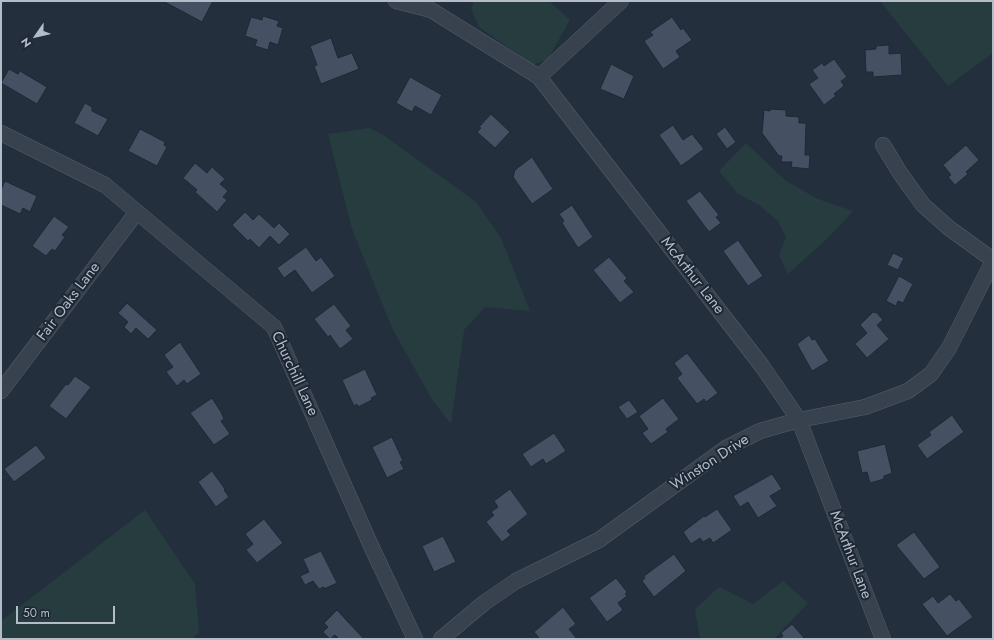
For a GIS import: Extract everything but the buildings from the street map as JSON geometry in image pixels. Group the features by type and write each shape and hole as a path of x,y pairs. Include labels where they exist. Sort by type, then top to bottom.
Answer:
{"street":[{"name":"McArthur Lane","path":"396,1 431,10 539,77 762,366 799,420 883,639"},
{"path":"539,77 621,1"},
{"name":"Churchill Lane","path":"1,133 105,185 274,327 375,556 415,639"},
{"path":"883,146 923,205 949,228 993,261"},
{"name":"Fair Oaks Lane","path":"1,391 137,212"},
{"name":"Winston Drive","path":"441,639 484,603 516,580 599,540 726,448 760,430 799,420 865,407 908,391 931,374 949,348 993,261"}],"green space":[{"path":"474,1 549,1 570,20 548,59 533,65 479,27 471,9"},
{"path":"880,1 993,1 993,53 948,86"},
{"path":"370,128 385,136 476,202 501,238 530,311 485,307 464,330 451,424 433,401 392,328 352,229 328,134"},
{"path":"746,143 785,180 818,199 853,211 830,236 788,274 779,255 786,237 778,221 759,205 737,193 719,171"},
{"path":"145,510 195,584 199,632 192,639 1,639 1,621"},
{"path":"783,581 808,603 774,639 700,639 695,609 719,587 753,604"}]}
